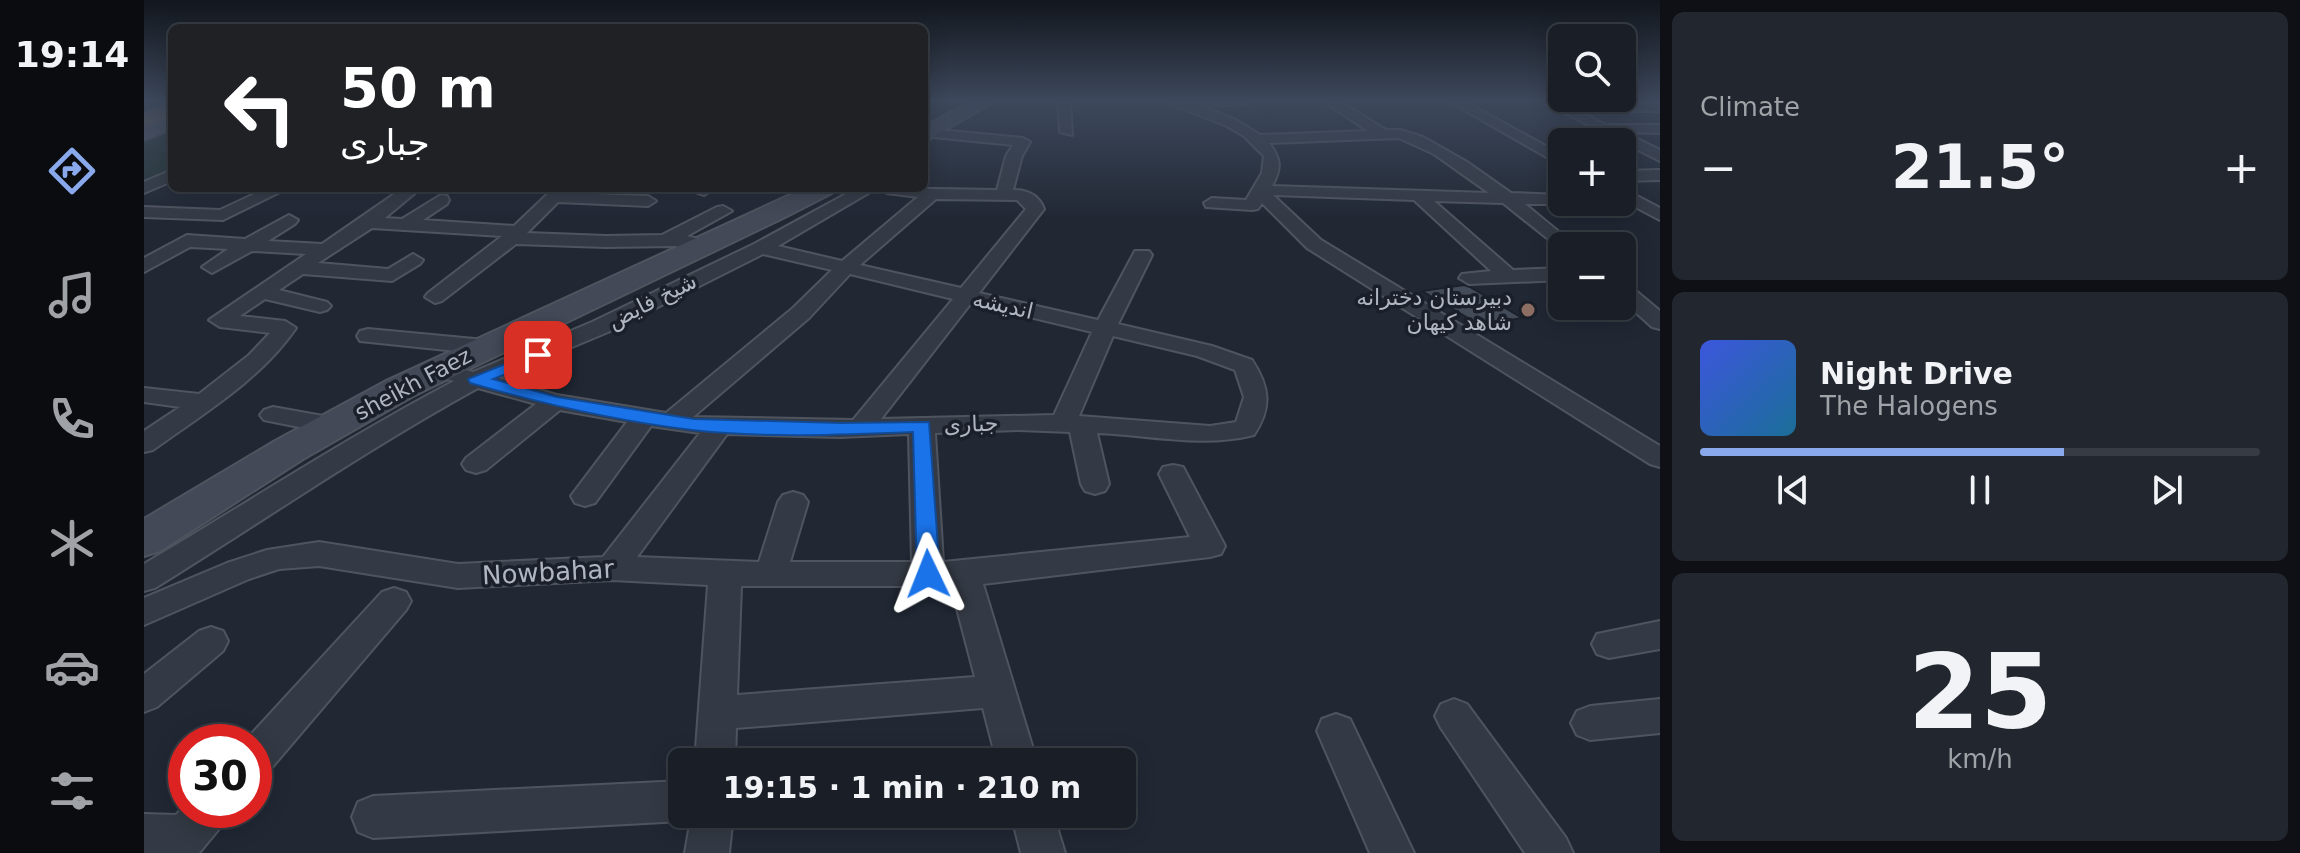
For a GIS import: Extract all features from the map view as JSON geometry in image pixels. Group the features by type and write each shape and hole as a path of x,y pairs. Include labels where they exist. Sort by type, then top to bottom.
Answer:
{"street":[{"path":"996,140 1023,142 1014,156 1004,193"},
{"path":"1212,203 1252,205 1258,190 1268,183 1273,167 1271,157 1255,140"},
{"path":"1417,140 1549,232"},
{"path":"1524,140 1548,153"},
{"path":"1636,144 1660,156"},
{"path":"144,188 168,177"},
{"path":"1636,177 1659,181"},
{"path":"1258,190 1548,200"},
{"path":"1258,190 1314,244 1660,458"},
{"path":"144,212 223,215 272,192"},
{"path":"144,444 254,362 276,342 285,328 220,320 302,268 408,192"},
{"name":"sheikh Faez","path":"144,540 334,426 437,369 481,363 816,192"},
{"name":"شیخ فایض","path":"144,579 329,467 481,363 600,327 761,248 862,192"},
{"path":"861,428 1035,209 1033,203 1021,195 917,192"},
{"path":"435,297 515,235 559,193 648,201"},
{"path":"672,421 801,313 845,268 932,194"},
{"path":"1420,197 1509,277"},
{"path":"405,225 441,200"},
{"path":"1636,203 1660,215"},
{"path":"667,239 723,211"},
{"path":"212,267 289,220"},
{"path":"368,222 604,242 667,239 707,247"},
{"path":"430,242 453,228"},
{"path":"144,266 187,241 328,250"},
{"name":"اندیشه","path":"761,248 1204,351 1244,365 1255,383 1256,411 1245,429"},
{"path":"1095,484 1073,425 1105,328 1142,255"},
{"path":"302,268 392,275 413,260"},
{"path":"1469,278 1548,275"},
{"path":"265,293 320,306"},
{"path":"1636,301 1660,322"},
{"name":"جباری","path":"368,336 481,363 555,402 719,426 861,428 1019,422 1124,426 1210,434 1245,429"},
{"path":"144,395 201,402"},
{"path":"476,464 555,402"},
{"path":"273,415 334,426"},
{"path":"585,496 644,417"},
{"path":"612,568 719,426"},
{"path":"922,426 928,574"},
{"name":"Nowbahar","path":"144,612 238,571 278,558 319,554 458,576 612,568 725,574 964,574 1210,546 1173,474"},
{"path":"771,574 793,502"},
{"path":"716,748 725,574"},
{"path":"964,574 1013,748"},
{"path":"272,739 394,601"},
{"path":"1609,644 1660,635"},
{"path":"144,696 211,641"},
{"path":"718,713 997,691"},
{"path":"1454,716 1551,853"},
{"path":"1590,723 1660,716"},
{"path":"1336,731 1392,853"},
{"path":"373,817 668,802"},
{"path":"707,853 710,828"},
{"path":"1036,828 1043,853"}],"shaded area":[{"path":"168,140 168,171 144,183 144,141"}],"building":[{"path":"1464,285 1522,318 1480,325 1422,291"}],"place":[{"name":"دبیرستان دخترانه شاهد کیهان","path":"1528,310"}],"route":[{"path":"538,355 476,379 535,398 694,425 840,429 922,426 928,574"}]}
